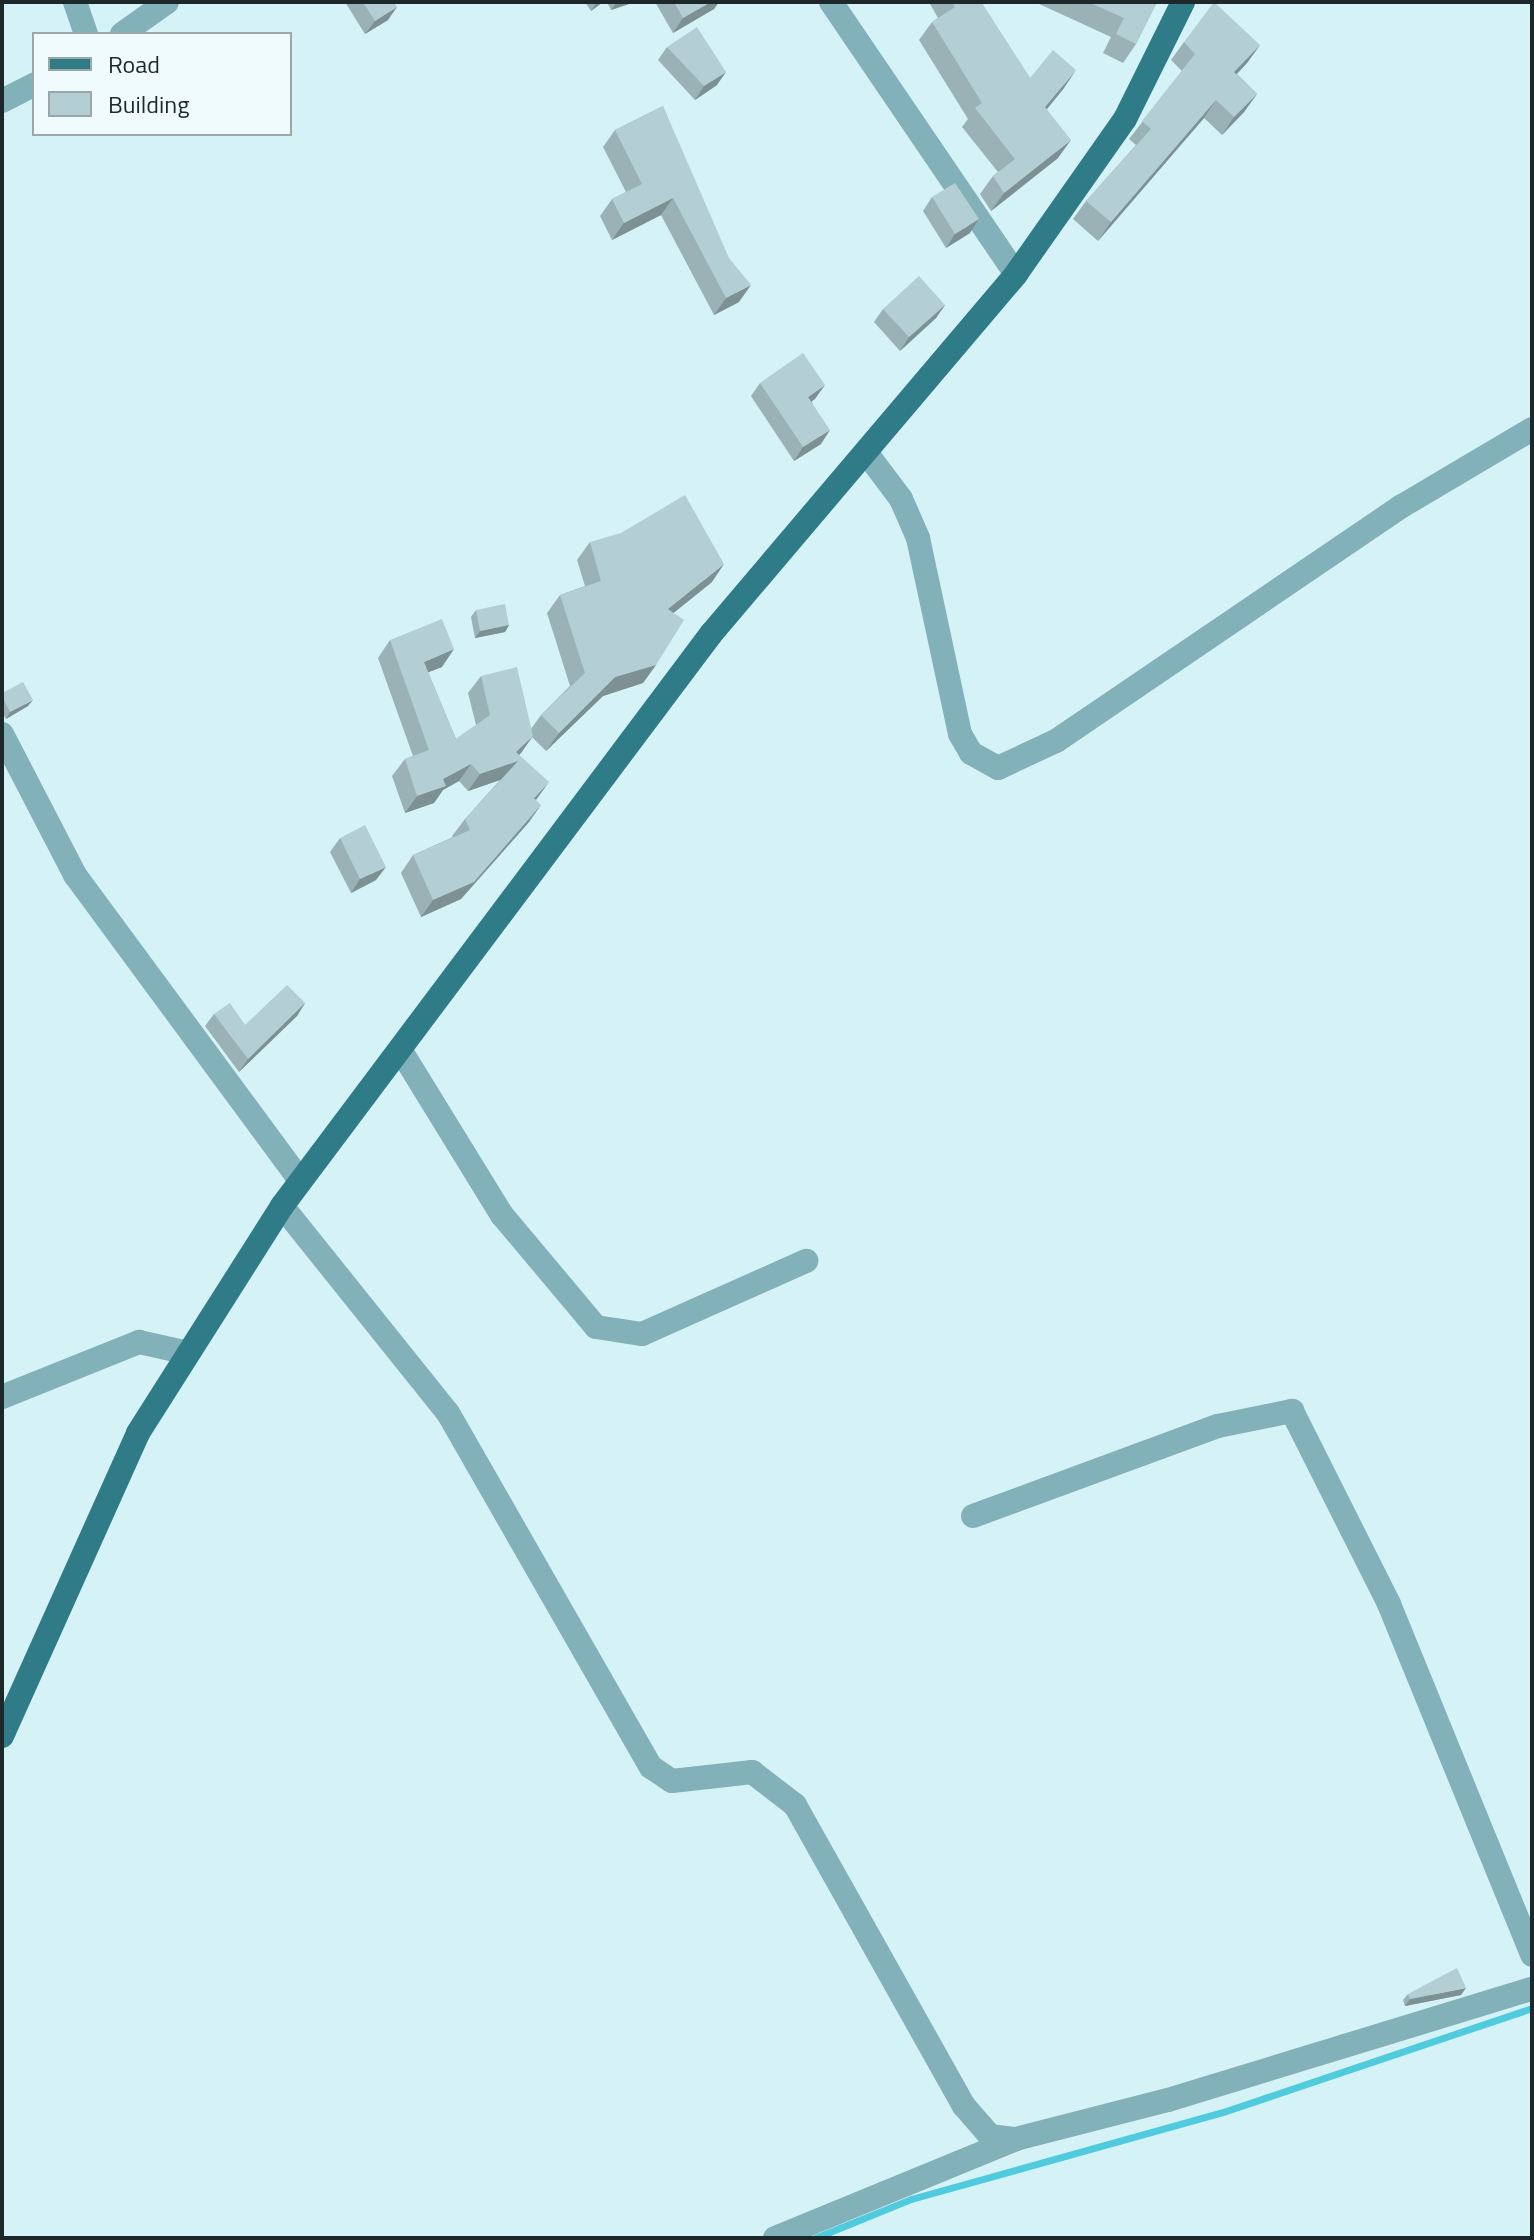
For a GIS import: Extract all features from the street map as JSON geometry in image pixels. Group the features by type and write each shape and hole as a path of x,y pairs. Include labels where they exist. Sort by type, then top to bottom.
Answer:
{"main road":[{"path":"2,1736 138,1433 184,1352 282,1206 711,634 868,455 1016,274 1125,119 1183,2"}],"street":[{"path":"75,2 85,32"},
{"path":"125,32 167,2"},
{"path":"831,2 1016,274"},
{"path":"2,101 32,86"},
{"path":"868,455 901,499 918,538 960,734 971,753 998,768 1056,741 1402,506 1532,429"},
{"path":"2,734 75,875 301,1181"},
{"path":"401,1051 502,1215 596,1327 642,1334 806,1261"},
{"path":"282,1206 448,1413 651,1767 672,1781 752,1772 795,1805 976,2126 1016,2139"},
{"path":"2,1397 139,1342 184,1352"},
{"path":"973,1516 1218,1426 1292,1411 1395,1618 1532,1955"},
{"path":"775,2238 1016,2139 1532,1989"}],"building":[{"path":"363,2 394,2 397,7 375,21"},
{"path":"674,2 711,2 683,18"},
{"path":"952,2 981,2 1030,78 1053,50 1076,70 1045,107 1071,140 1004,193 993,176 1015,159 975,108 982,103 932,22 955,7"},
{"path":"1088,2 1157,2 1136,44 1116,34 1124,18"},
{"path":"1214,2 1260,45 1234,72 1257,94 1234,117 1216,100 1111,222 1086,201 1151,129 1142,121 1195,54 1184,42"},
{"path":"697,27 726,72 704,86 667,47"},
{"path":"663,106 729,258 751,285 726,298 673,198 624,223 612,199 642,184 615,130"},
{"path":"955,183 979,219 955,234 932,197"},
{"path":"919,276 945,305 909,337 883,309"},
{"path":"803,353 825,385 808,397 830,430 803,447 760,383"},
{"path":"685,495 724,564 668,609 684,620 656,665 615,677 559,733 541,715 585,673 560,595 601,581 590,542 621,533"},
{"path":"505,604 509,625 480,631 476,610"},
{"path":"442,619 454,649 424,662 456,739 490,715 481,676 517,667 533,736 516,752 549,782 534,798 541,805 474,882 433,900 413,855 470,830 465,819 518,761 480,774 471,764 443,779 446,786 417,796 405,759 429,750 390,640"},
{"path":"23,682 33,700 10,712 2,693"},
{"path":"365,825 386,867 360,879 340,838"},
{"path":"287,985 305,1003 248,1059 214,1014 230,1003 245,1025"},
{"path":"1457,1968 1466,1988 1410,1999 1408,1994"}],"waterway":[{"path":"815,2238 911,2199 1226,2111 1532,2008"}]}
